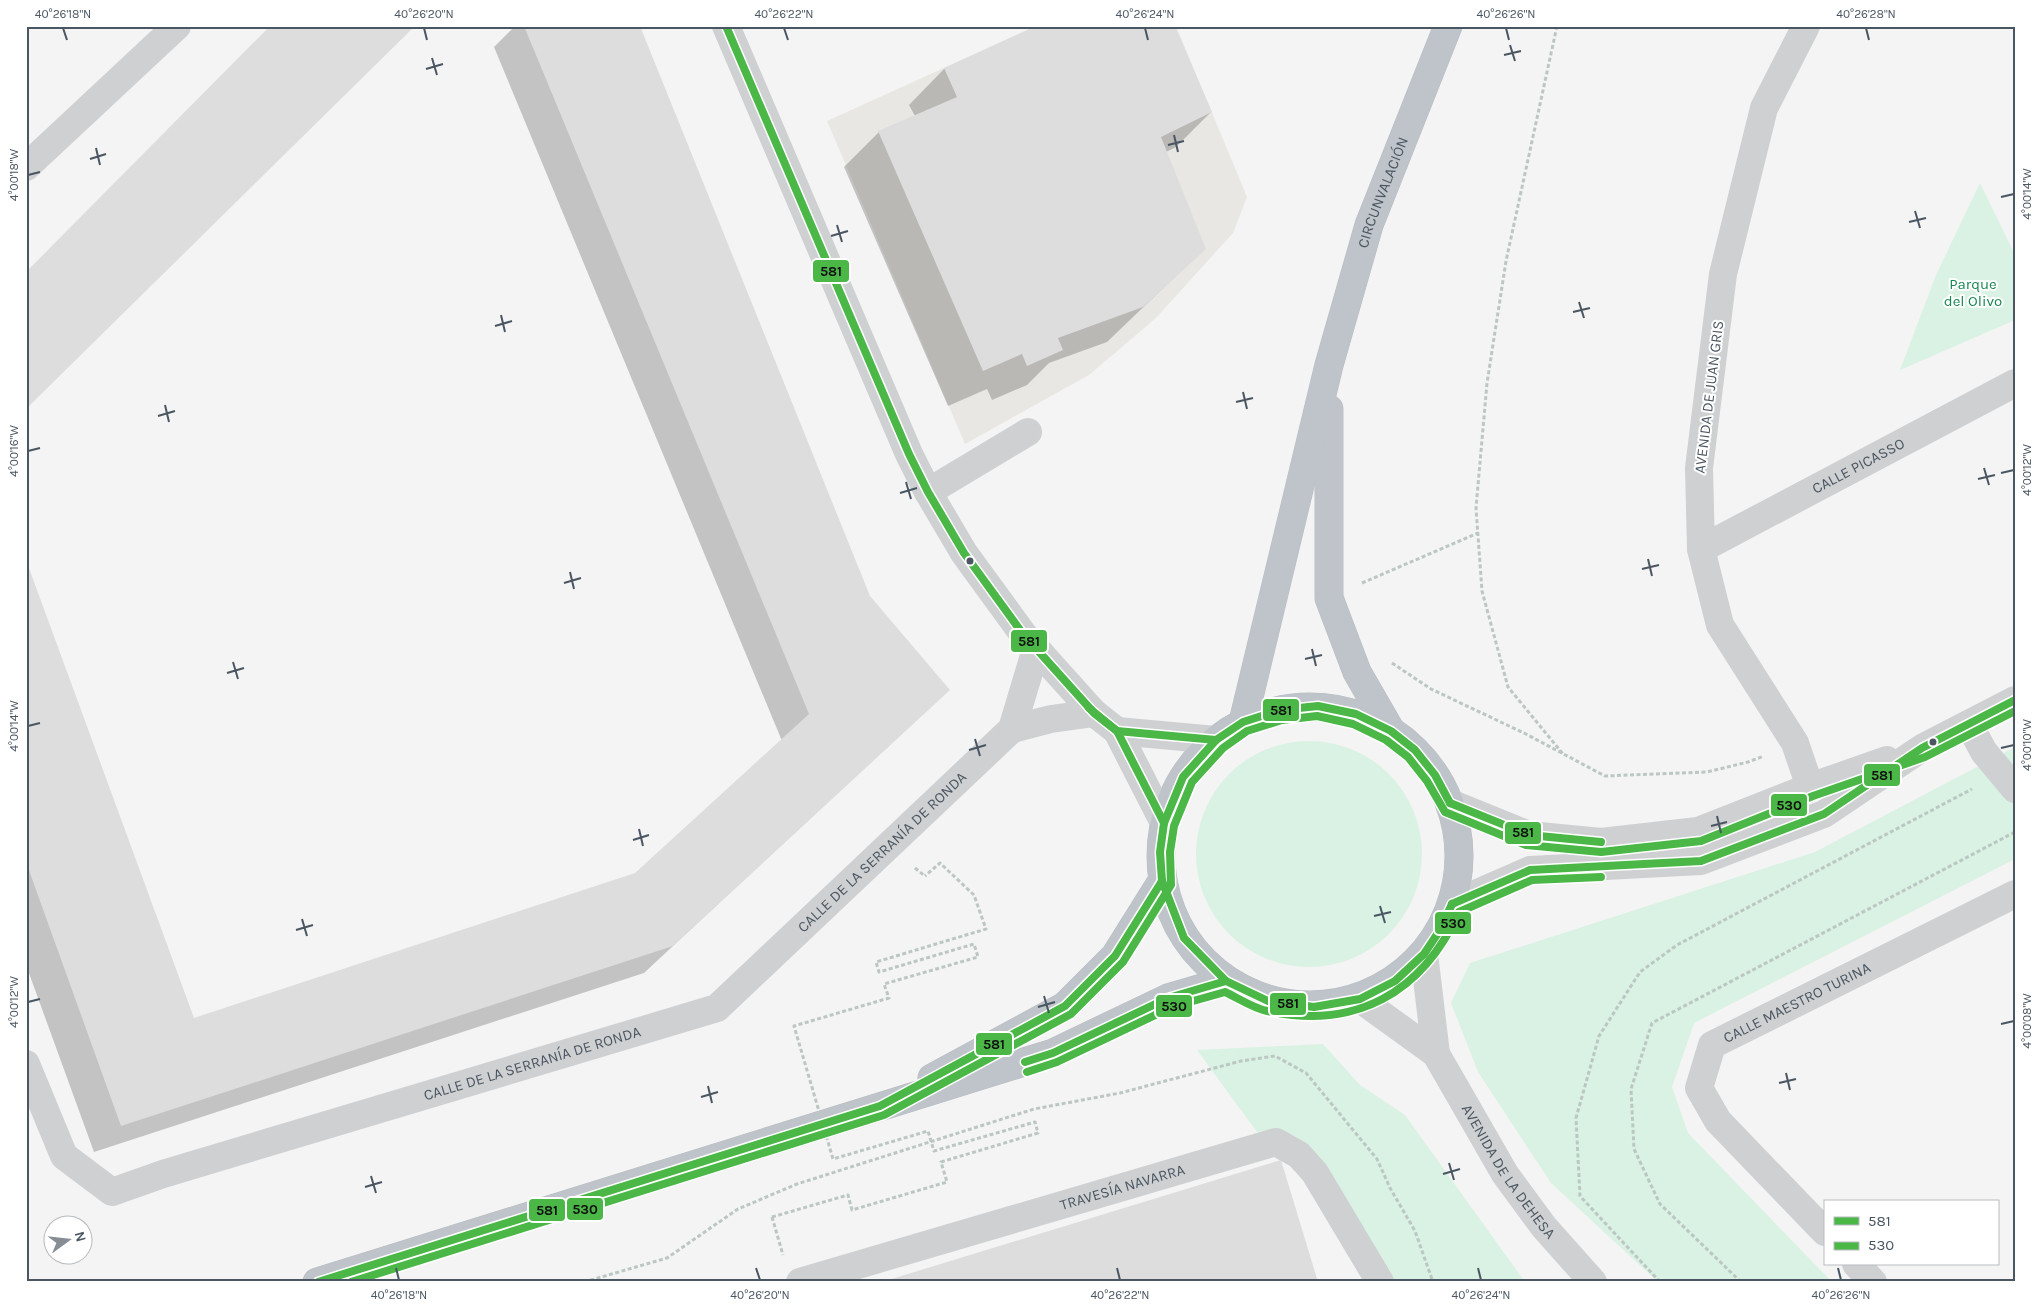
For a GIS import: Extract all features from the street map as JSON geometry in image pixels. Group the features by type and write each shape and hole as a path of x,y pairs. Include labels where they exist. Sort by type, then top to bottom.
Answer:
{"highway":[{"name":"CIRCUNVALACIÓN","path":"1329,365 1369,225 1448,26"},
{"path":"1329,365 1329,598 1357,672 1390,730"},
{"path":"1243,722 1329,365"},
{"path":"1318,706 1356,714 1390,730 1415,750 1435,774 1450,803 1460,853 1452,904 1440,930 1424,954 1395,981 1360,999 1314,1007 1268,1001 1226,981 1184,938 1162,881 1160,852 1164,823 1183,777 1216,740 1243,722 1280,710 1318,706"},
{"path":"880,1106 1064,1006 1115,956 1162,881"},
{"path":"317,1282 1053,1053 1168,998 1226,981"}],"street":[{"path":"26,167 177,26"},
{"path":"726,26 909,454 928,492 964,553 1036,649 1094,713 1117,731 1164,823"},
{"name":"AVENIDA DE JUAN GRIS","path":"1806,26 1764,108 1723,274 1698,468 1701,549 1720,625 1795,743 1810,787"},
{"name":"CALLE PICASSO","path":"1701,549 2015,383"},
{"path":"928,492 1028,432"},
{"name":"CALLE DE LA SERRANÍA DE RONDA","path":"1012,729 1036,649"},
{"path":"1452,904 1530,870 1701,861 1824,814 1922,748 2015,700"},
{"name":"CALLE DE LA SERRANÍA DE RONDA","path":"26,1064 64,1156 112,1192 164,1174 717,1008 1012,729 1051,719 1094,713"},
{"path":"1969,724 1984,752 2008,781"},
{"path":"1117,731 1216,740"},
{"path":"1450,803 1529,835 1601,842 1698,830 1810,787 1922,748"},
{"name":"CALLE MAESTRO TURINA","path":"1824,1231 1718,1121 1699,1088 1712,1045 2015,894"},
{"name":"AVENIDA DE LA DEHESA","path":"1424,954 1436,1054 1505,1174 1544,1227 1593,1282"},
{"name":"AVENIDA DE LA DEHESA","path":"1360,999 1436,1054"},
{"name":"TRAVESÍA NAVARRA","path":"793,1272 1276,1142 1299,1155 1315,1173 1380,1282"},
{"path":"1858,1266 1873,1282"}],"path":[{"path":"1557,26 1504,271 1487,383 1476,508 1482,591 1508,687 1563,754"},
{"path":"1329,598 1478,533"},
{"path":"1386,657 1430,688 1605,776 1707,772 1748,762 1795,743"},
{"path":"1660,1282 1580,1196 1576,1118 1600,1036 1640,972 1677,946 2008,781"},
{"path":"793,1272 772,1217 848,1195 852,1210 947,1182 941,1162 1038,1134 1035,1122 934,1151 928,1131 833,1159 794,1026 889,998 884,984 978,957 974,944 879,972 876,962 986,929 974,895 940,862 925,876"},
{"path":"584,1282 667,1258 738,1209 798,1184 1034,1109 1120,1093 1241,1061 1275,1056 1306,1073 1377,1159 1390,1188 1415,1231 1433,1282"}],"shaded area":[{"path":"1036,26 1176,26 1247,197 1233,233 1156,318 1089,375 965,444 827,121"}],"green space":[{"name":"Parque del Olivo","path":"1980,183 2015,255 2015,320 1900,370 1936,275"},
{"path":"1309,741 1331,743 1362,754 1389,774 1409,801 1420,832 1422,854 1420,876 1409,907 1389,934 1362,954 1331,965 1309,967 1287,965 1256,954 1229,934 1209,907 1198,876 1196,854 1198,832 1209,801 1229,774 1256,754 1287,743"},
{"path":"2015,747 2015,859 1694,1023 1672,1087 1688,1133 1832,1282 1658,1282 1551,1183 1478,1072 1451,1003 1470,963 1815,852"},
{"path":"1323,1044 1360,1085 1405,1115 1525,1282 1389,1282 1276,1129 1257,1132 1197,1050"}],"building":[{"path":"270,26 415,26 26,409 26,272"},
{"path":"524,26 640,26 870,596 950,690 673,946 121,1126 26,862 26,560 194,1018 635,873 809,714"},
{"path":"1036,26 1175,26 1212,112 1161,137 1206,249 1143,307 1058,338 1063,350 1027,366 1022,354 983,371 878,131 957,97 944,68"},
{"path":"1281,1160 1318,1282 885,1282 885,1281"}],"transit line":[{"name":"581","path":"726,26 909,454 928,492 964,553 1023,634 1094,713 1117,731 1164,823"},
{"name":"581","path":"1452,904 1530,870 1701,861 1824,814 1922,748 2015,700"},
{"name":"581","path":"1450,803 1435,775 1415,750 1391,731 1356,714 1318,706 1280,710 1243,722 1216,740 1183,777 1164,823 1160,852 1162,881 1184,938 1226,981 1268,1001 1314,1007 1360,999 1395,981 1424,954 1440,930 1452,904"},
{"name":"581","path":"1089,708 1117,731 1216,740"},
{"name":"530","path":"351,1282 884,1115 1071,1014 1123,962 1171,885 1170,852 1174,826 1192,782 1223,748 1247,731 1282,720 1317,716 1353,724 1386,740 1408,757 1427,781 1445,812 1526,845 1601,852 1701,841 1813,796 1925,757 2015,711"},
{"name":"581","path":"1450,803 1529,835 1601,842"},
{"name":"530","path":"1027,1072 1057,1062 1172,1007 1225,992 1262,1010 1299,1016 1329,1015 1357,1009 1382,999 1405,984 1426,964 1444,940 1459,912 1532,880 1601,877"},
{"name":"581","path":"318,1282 880,1106 1065,1006 1115,956 1162,881"},
{"name":"581","path":"1025,1062 1053,1053 1168,998 1226,981"}]}
